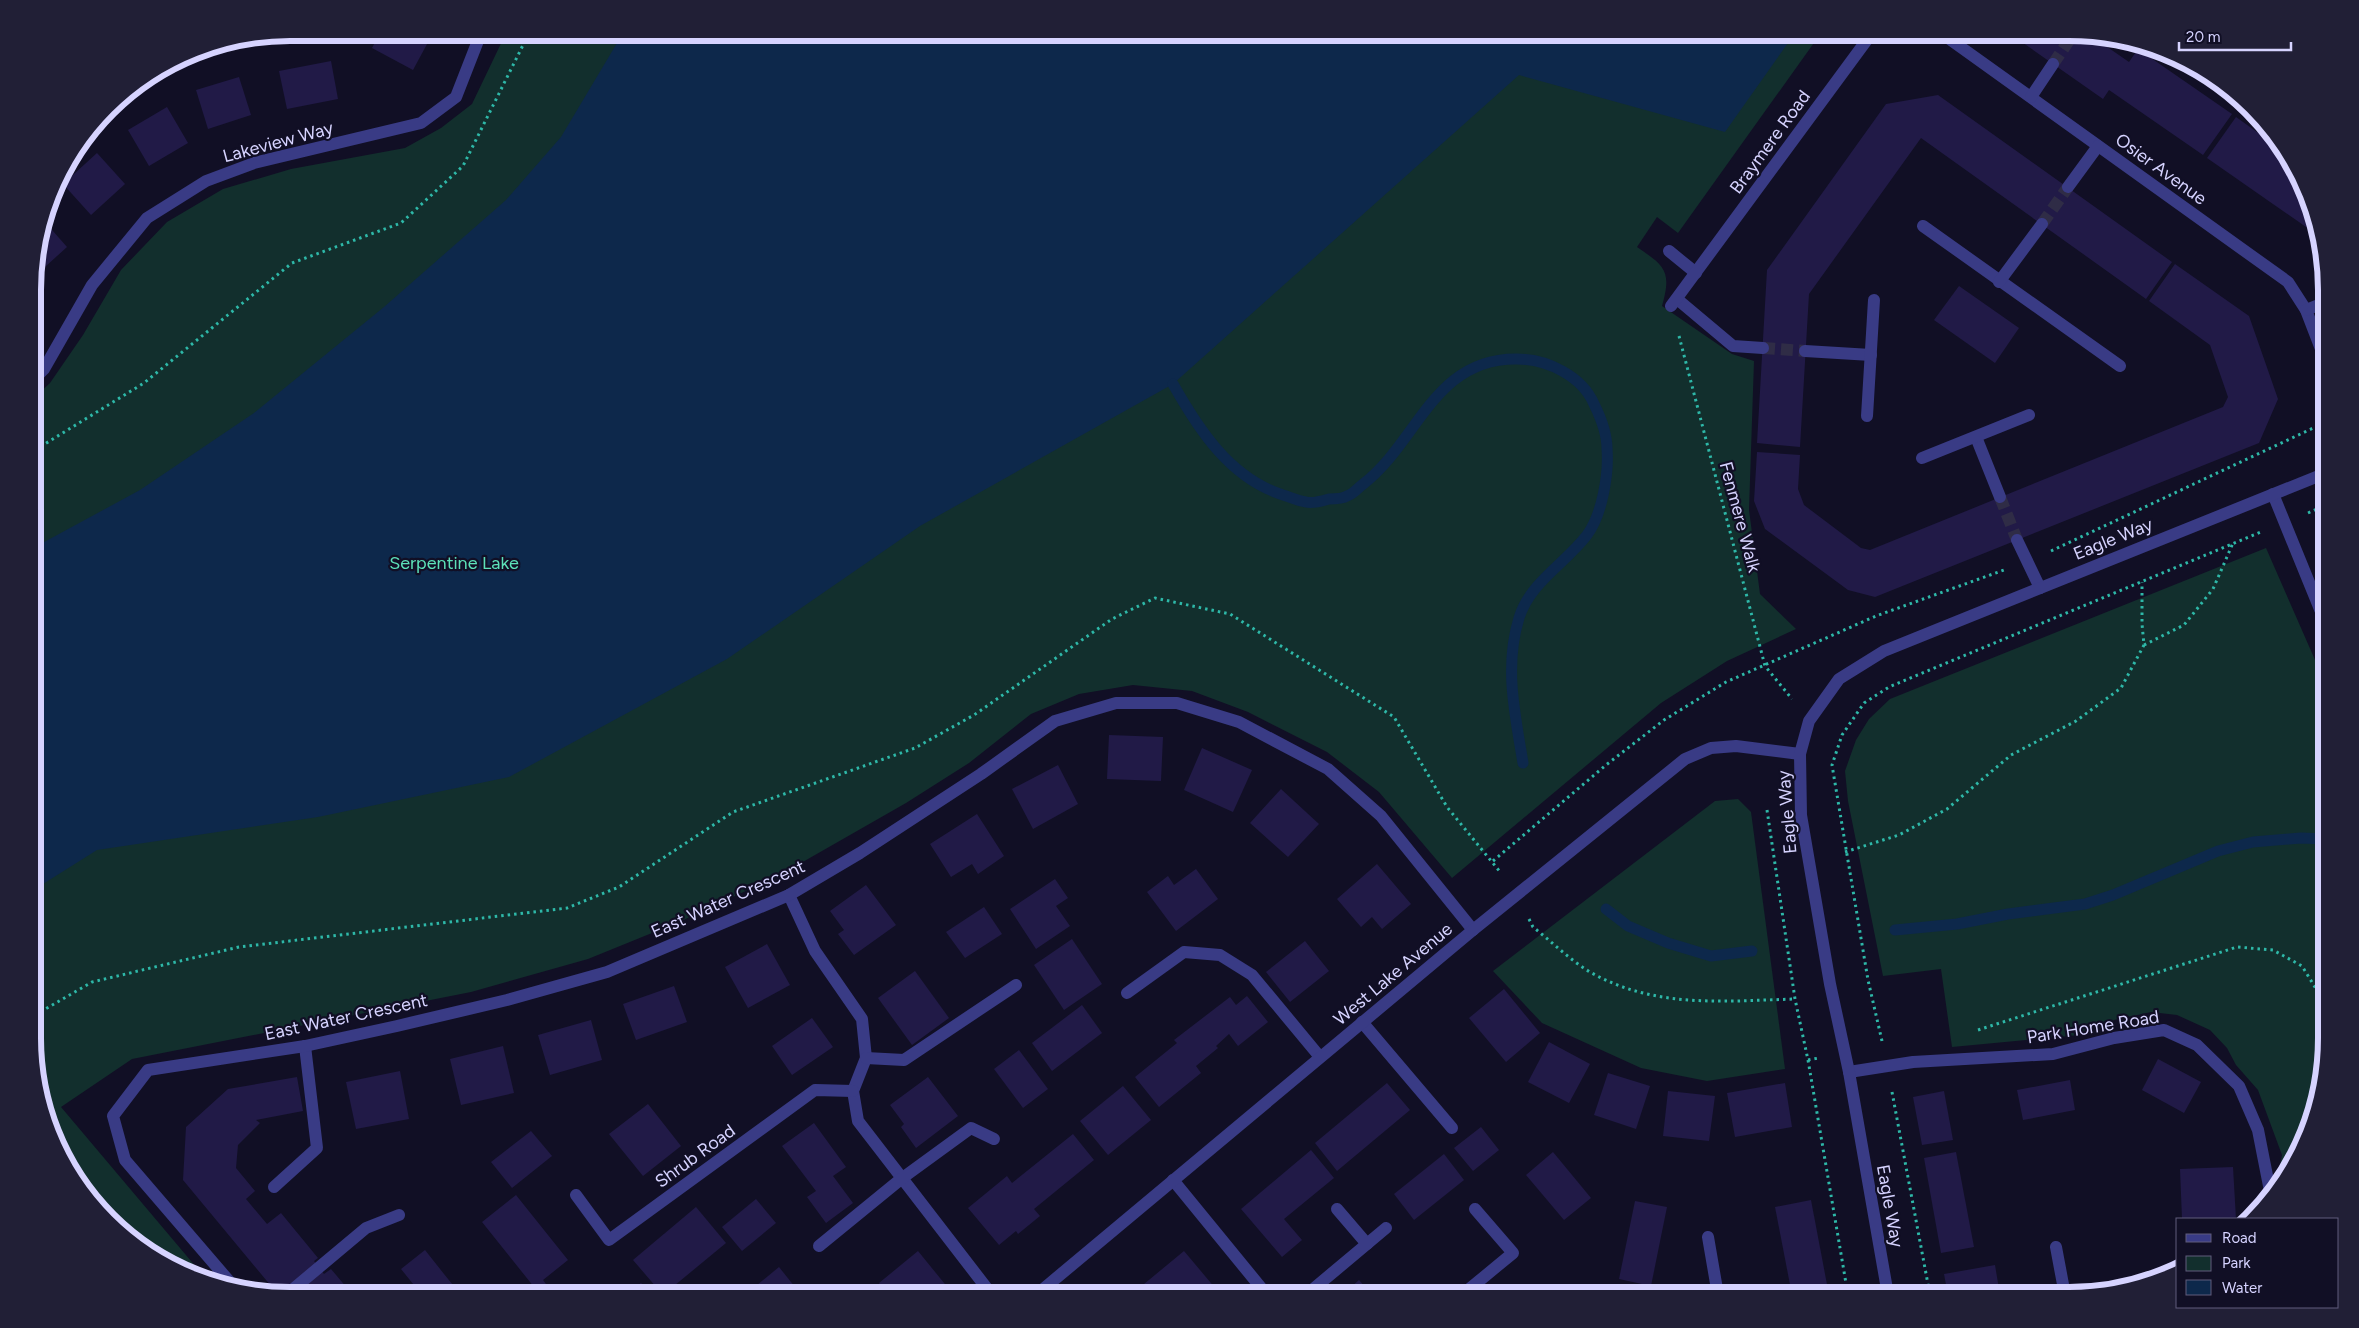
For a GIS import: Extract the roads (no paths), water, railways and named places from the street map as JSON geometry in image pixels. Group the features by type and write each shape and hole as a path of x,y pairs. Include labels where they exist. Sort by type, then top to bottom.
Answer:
{"street":[{"name":"Lakeview Way","path":"41,372 92,284 147,218 206,181 254,163 422,123 456,97 478,41"},
{"name":"Braymere Road","path":"1763,348 1733,346 1674,303 1865,41"},
{"name":"Osier Avenue","path":"1953,41 2288,282 2306,310 2318,341"},
{"path":"2031,97 2053,64"},
{"path":"2068,187 2098,146"},
{"path":"2000,282 2042,224"},
{"path":"1923,226 2120,366"},
{"path":"1668,252 1696,273"},
{"path":"1867,416 1874,300"},
{"path":"2306,310 2318,305"},
{"path":"1805,351 1871,356"},
{"path":"1922,458 2029,415"},
{"path":"1976,437 2000,497"},
{"name":"Eagle Way","path":"1887,1287 1848,1072 1830,984 1801,815 1800,754 1810,721 1838,679 1884,652 2318,476"},
{"path":"2273,494 2318,605"},
{"path":"2017,540 2040,588"},
{"name":"East Water Crescent","path":"227,1278 126,1160 112,1116 148,1070 305,1046 498,1002 607,972 789,895 868,848 981,774 1055,721 1116,703 1177,704 1239,722 1328,769 1381,816 1473,930"},
{"name":"West Lake Avenue","path":"1046,1287 1473,930 1685,759 1711,748 1736,746 1800,754"},
{"path":"789,895 815,951 862,1019 866,1058 853,1091 858,1121 986,1287"},
{"path":"1127,993 1184,952 1220,955 1252,976 1320,1057"},
{"path":"866,1058 904,1060 1016,985"},
{"path":"1362,1022 1452,1128"},
{"name":"Park Home Road","path":"1848,1072 1913,1062 2053,1054 2114,1038 2164,1030 2197,1045 2239,1086 2258,1130 2269,1185"},
{"path":"274,1187 317,1148 305,1046"},
{"name":"Shrub Road","path":"576,1195 609,1240 815,1090 853,1091"},
{"path":"819,1246 901,1178 970,1128 994,1139"},
{"path":"1173,1180 1260,1287"},
{"path":"1337,1209 1367,1244"},
{"path":"1472,1287 1513,1253 1475,1209"},
{"path":"296,1287 366,1228 399,1215"},
{"path":"1316,1287 1386,1228"},
{"path":"1708,1236 1717,1287"},
{"path":"2056,1247 2064,1287"}],"water":[{"name":"Serpentine Lake","path":"618,41 1789,41 1725,132 1519,75 1173,384 920,526 727,659 509,777 318,817 97,850 41,885 41,544 140,490 254,413 384,307 506,200 561,137"}],"waterway":[{"path":"1173,384 1205,435 1232,465 1264,487 1297,500 1312,503 1343,498 1355,491 1381,467 1446,387 1465,372 1489,362 1517,359 1528,360 1540,362 1562,371 1581,385 1594,404 1605,432 1607,443 1606,482 1597,517 1587,535 1531,594 1519,618 1512,654 1512,690 1523,763"},
{"path":"1895,930 1957,924 2008,914 2085,904 2113,895 2218,851 2253,842 2301,838 2318,839"},
{"path":"1606,909 1628,926 1668,943 1711,956 1752,951"}],"tunnel":[{"path":"2053,64 2069,41"},
{"path":"2042,224 2068,187"},
{"path":"1763,348 1805,351"},
{"path":"2000,497 2017,540"}]}
